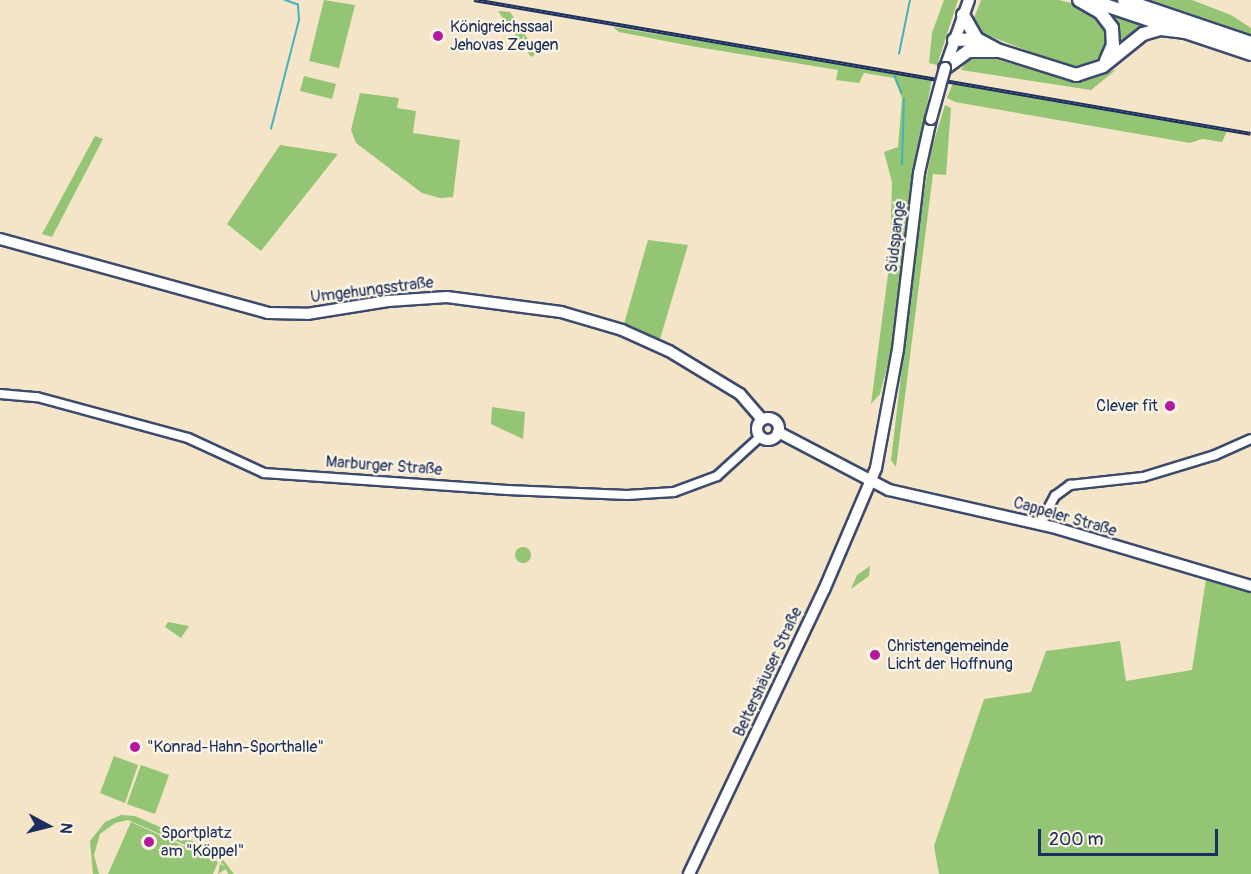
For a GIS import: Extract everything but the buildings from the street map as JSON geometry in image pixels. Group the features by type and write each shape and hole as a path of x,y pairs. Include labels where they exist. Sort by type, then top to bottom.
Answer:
{"highway":[{"path":"1079,0 1100,12 1112,28 1113,45 1103,66"},
{"path":"1090,0 1251,54"},
{"path":"1124,0 1251,43"},
{"path":"963,15 977,44"},
{"path":"954,40 977,44 1071,74 1088,73 1103,66 1143,34 1161,29 1194,33"},
{"path":"950,60 977,44"}],"main road":[{"name":"Südspange","path":"871,482 885,428 918,184 931,119 954,40 969,0"},
{"name":"Umgehungsstraße","path":"0,239 268,314 307,314 433,297 482,299 561,312 622,330 669,351 740,394 762,419"},
{"path":"778,432 769,439 761,436 757,427 762,419 775,420 778,432 871,482"},
{"name":"Cappeler Straße","path":"871,482 909,495 1040,524 1251,586"},
{"name":"Beltershäuser Straße","path":"690,874 871,482"}],"street":[{"name":"Marburger Straße","path":"0,394 37,397 188,438 264,473 507,490 627,495 674,492 717,476 761,436"},
{"path":"1040,524 1055,495 1070,485 1143,477 1215,455 1251,439"}],"green space":[{"path":"324,0 355,5 339,68 309,61"},
{"path":"944,0 958,0 937,65 929,63 932,33"},
{"path":"981,0 1059,0 1083,6 1103,21 1110,38 1101,58 1082,67 1070,67 984,34 974,18"},
{"path":"1151,0 1192,0 1231,15 1251,28 1251,34"},
{"path":"498,11 510,12 537,53 531,57"},
{"path":"1108,12 1151,25 1115,53"},
{"path":"613,27 932,79 914,172 895,335 880,394 871,404 890,259 892,182 884,152 898,147 902,98 894,78 864,73 859,83 836,80 838,70 691,46 619,32"},
{"path":"985,56 1079,83 1117,69 1091,90 961,70 967,60"},
{"path":"304,76 336,84 332,99 300,91"},
{"path":"953,83 1227,131 1222,142 1202,139 1190,143 955,102 947,98"},
{"path":"360,93 399,98 397,108 416,111 413,133 460,140 453,197 440,198 422,193 356,143 351,130"},
{"path":"945,105 951,108 946,175 933,174 896,467 891,460 921,208 932,147"},
{"path":"95,136 103,139 52,237 42,234"},
{"path":"280,145 338,154 261,251 227,224"},
{"path":"648,240 688,245 660,339 624,324"},
{"path":"492,407 525,412 523,439 491,424"},
{"path":"523,547 529,549 531,555 529,561 523,563 517,561 515,555 517,549"},
{"path":"870,566 869,576 851,589 857,575"},
{"path":"1206,579 1251,592 1251,874 939,874 934,846 984,699 1031,692 1046,651 1120,641 1126,681 1192,670"},
{"path":"168,622 189,626 181,638 165,627"},
{"path":"114,756 138,765 125,803 100,793"},
{"path":"141,765 169,775 155,814 127,804"},
{"path":"121,815 135,816 217,852 234,874 228,874 226,869 218,874 220,864 225,866 219,860 128,820 115,823 100,834 94,855 99,874 93,874 90,841 105,822"},
{"name":"Sportplatz am \"Köppel\"","path":"131,822 218,862 213,874 108,874"}],"waterway":[{"path":"271,129 299,20 298,5 284,0"},
{"path":"899,54 910,0"},
{"path":"895,76 902,93"},
{"path":"902,165 904,99"}],"railway":[{"path":"474,0 1251,134"}],"place":[{"name":"Königreichssaal Jehovas Zeugen","path":"438,36"},
{"name":"Clever fit","path":"1170,406"},
{"name":"Christengemeinde Licht der Hoffnung","path":"875,655"},
{"name":"\"Konrad-Hahn-Sporthalle\"","path":"135,747"},
{"name":"Sportplatz am \"Köppel\"","path":"149,842"}]}
